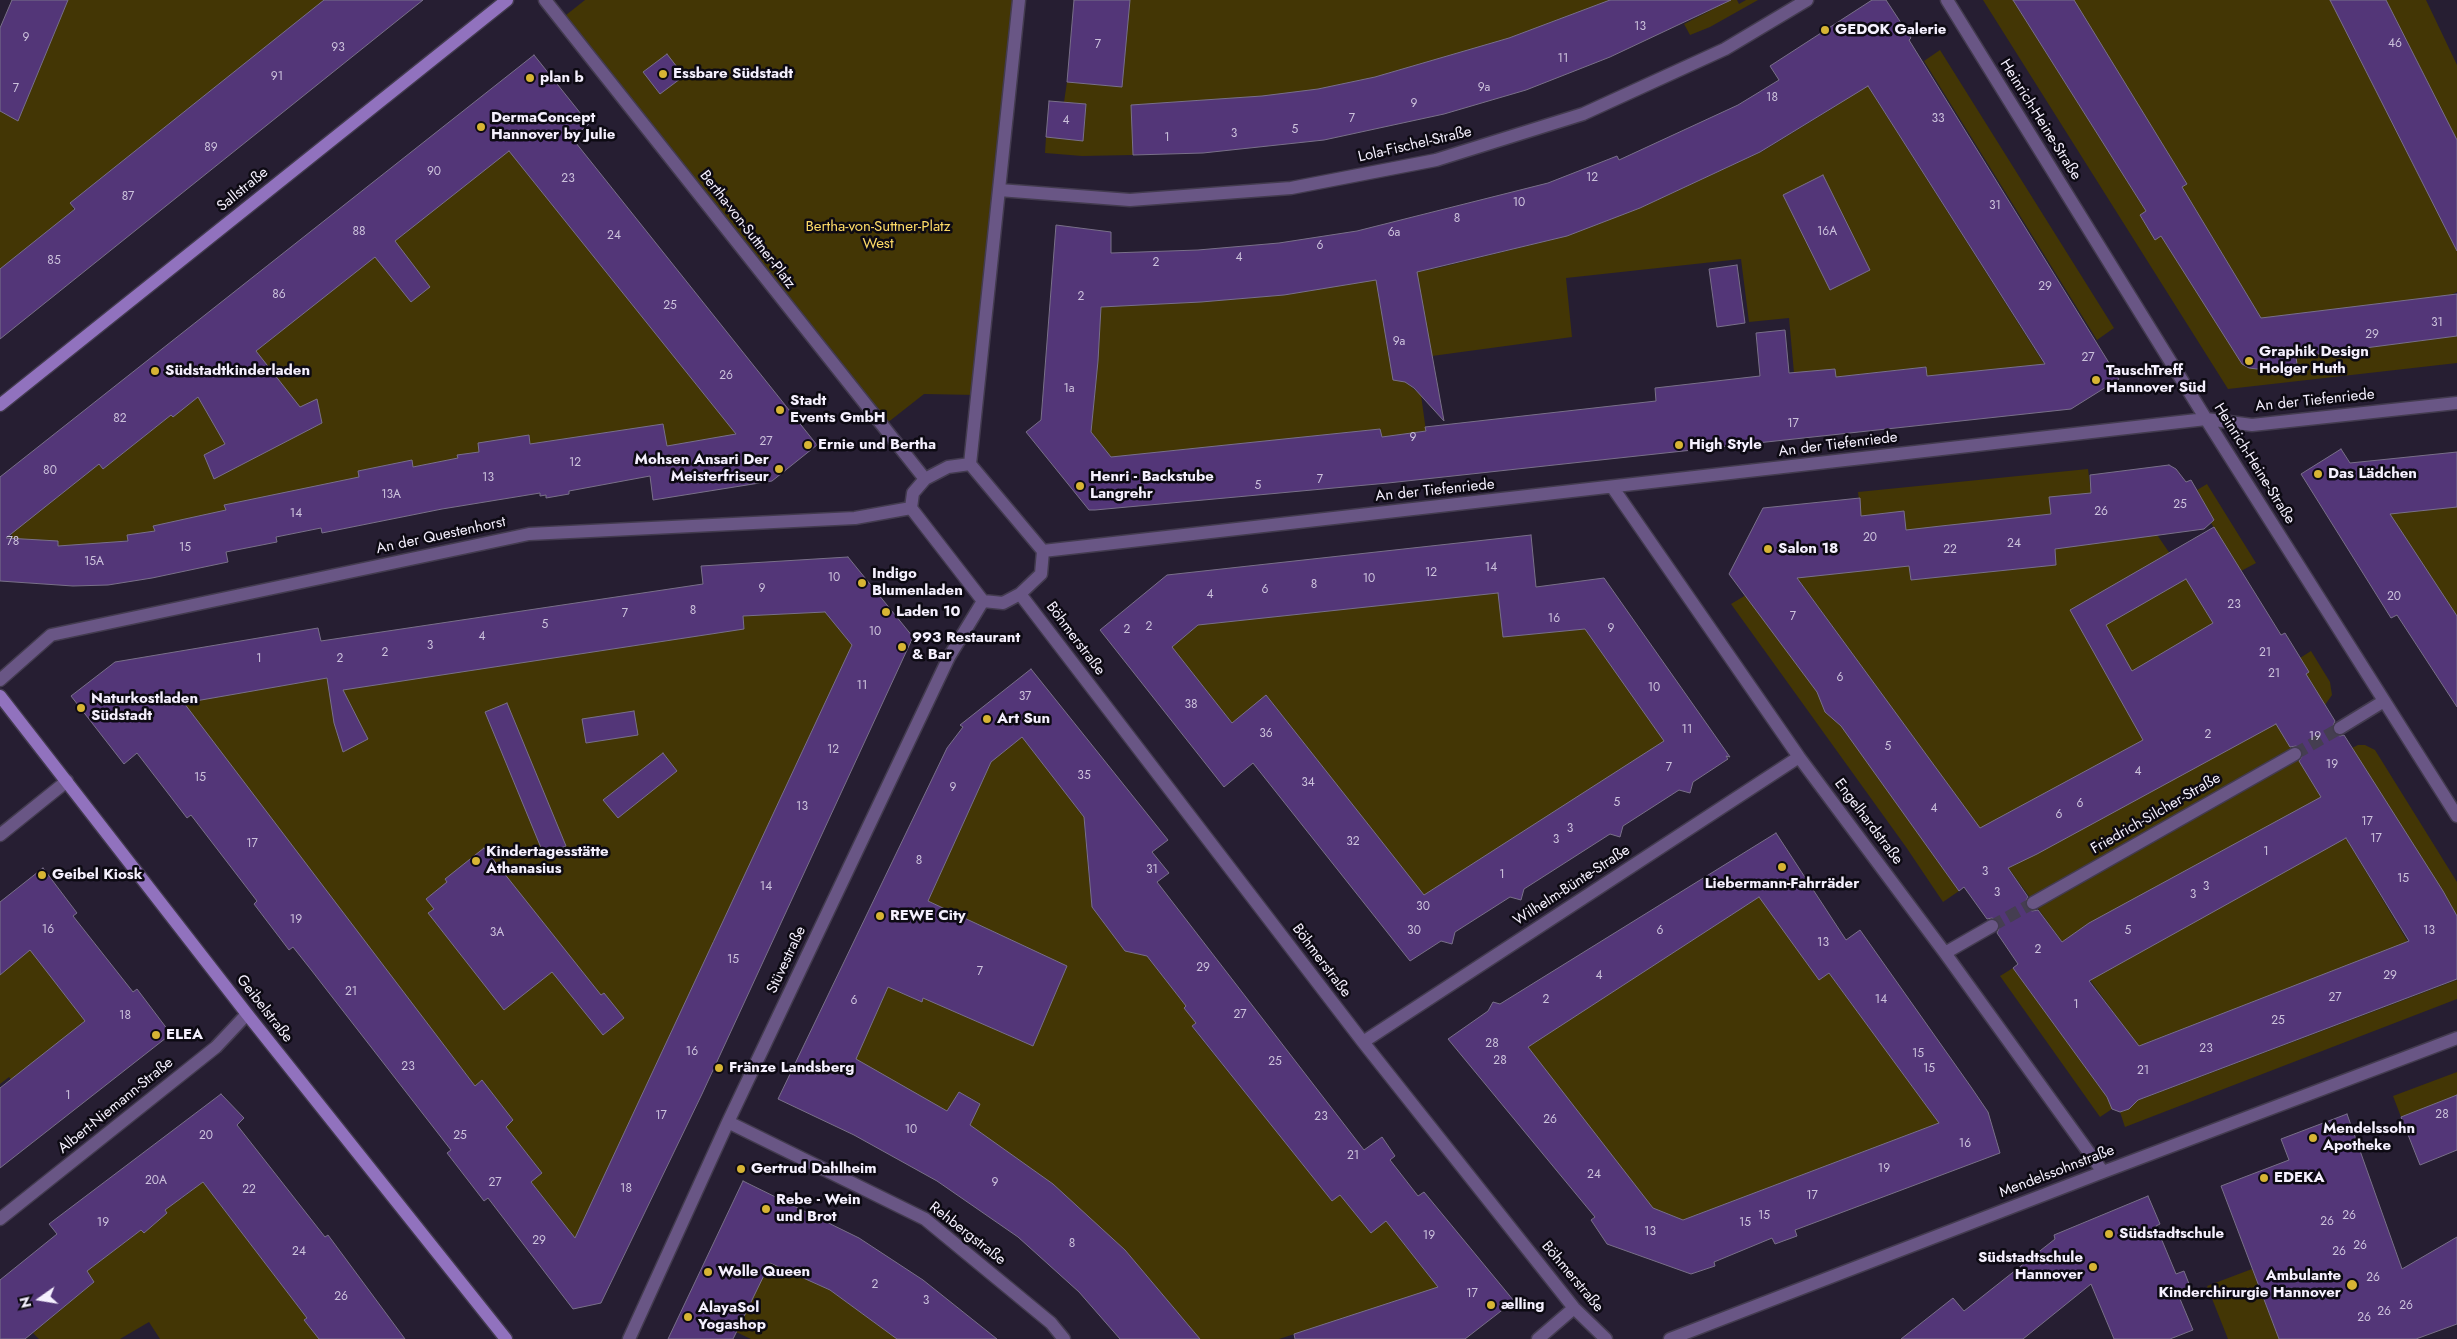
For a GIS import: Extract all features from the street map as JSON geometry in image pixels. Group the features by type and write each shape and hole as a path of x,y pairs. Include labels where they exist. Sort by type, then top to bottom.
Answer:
{"street":[{"name":"Sallstraße","path":"0,405 507,0"},
{"name":"Bertha-von-Suttner-Platz","path":"545,0 924,479"},
{"path":"970,464 948,467 924,479 913,493 911,508 983,601 1003,603 1020,594 1041,574 1043,551 970,464 1019,0"},
{"name":"Lola-Fischel-Straße","path":"999,190 1140,199 1291,188 1436,160 1583,114 1726,49 1807,0"},
{"name":"Heinrich-Heine-Straße","path":"1947,0 2206,419 2457,816"},
{"name":"An der Tiefenriede","path":"1043,551 1613,488 2206,419 2252,425 2457,403"},
{"name":"Engelhardstraße","path":"1613,488 1799,757 1945,953 2102,1172"},
{"name":"An der Questenhorst","path":"0,680 51,635 529,534 855,518 911,508"},
{"name":"Böhmerstraße","path":"1020,594 1363,1042 1574,1308 1606,1339"},
{"name":"Stüvestraße","path":"629,1339 728,1122 949,657 983,601"},
{"name":"Geibelstraße","path":"0,696 247,1014 506,1339"},
{"path":"2340,728 2384,701"},
{"name":"Friedrich-Silcher-Straße","path":"2033,903 2295,754"},
{"name":"Wilhelm-Bünte-Straße","path":"1363,1042 1799,757"},
{"path":"0,835 67,781"},
{"path":"1945,953 1992,926"},
{"name":"Albert-Niemann-Straße","path":"0,1219 216,1047 247,1014"},
{"name":"Mendelssohnstraße","path":"1670,1339 2102,1172 2457,1038"},
{"name":"Rehbergstraße","path":"728,1122 924,1219 1051,1323 1064,1339"},
{"path":"1538,1339 1574,1308"}],"green space":[{"path":"68,0 324,0 70,203 74,210 0,269 0,111 18,121"},
{"name":"Bertha-von-Suttner-Platz West","path":"585,0 1019,0 977,395 924,394 882,427 561,19"},
{"path":"1130,0 1610,0 1509,38 1375,77 1318,89 1262,96 1132,105 1133,155 1082,156 1045,153 1046,137 1083,140 1086,104 1064,102 1067,82 1122,87"},
{"path":"1731,0 1737,0 1739,4 1746,0 1758,0 1710,27 1690,35 1684,24"},
{"path":"1983,0 2013,0 2146,211 2140,215 2155,240 2161,236 2244,365 2256,369 2296,364 2296,357 2457,336 2457,363 2228,389"},
{"path":"2073,0 2331,0 2457,251 2457,292 2450,295 2261,318 2182,187 2187,184"},
{"path":"2386,0 2426,0 2457,65 2457,140"},
{"path":"1940,50 2114,328 2097,340 1924,61"},
{"path":"1859,72 2044,364 1927,376 1926,367 1836,377 1835,369 1794,373 1789,318 1749,322 1741,259 1566,278 1572,337 1432,356 1393,380 1405,382 1421,395 1426,431 1382,437 1380,429 1111,457 1091,432 1101,307 1201,302 1285,295 1438,268 1567,236 1640,208 1763,151 1836,106"},
{"path":"519,137 528,174 732,428 735,433 726,441 712,438 667,446 663,424 530,444 529,436 479,452 458,455 458,460 413,467 411,460 358,471 359,477 218,519 204,515 154,526 155,532 127,535 128,540 100,544 58,546 58,541 11,540 14,519 50,503 99,464 103,469 171,415 174,416 498,159"},
{"path":"2088,469 2091,493 2049,497 2051,514 1906,530 1904,511 1861,516 1858,492"},
{"path":"2207,484 2256,563 2241,571 2211,523 2214,520 2197,490"},
{"path":"2374,501 2457,507 2457,616"},
{"path":"2147,520 2183,573 2408,942 2138,1046 1791,569 1909,566 1911,580 2056,565 2055,549"},
{"path":"1505,592 1500,609 1503,637 1585,629 1665,741 1418,899 1399,864 1267,696 1232,723 1176,652 1168,650 1198,625"},
{"path":"1746,595 1817,692 1825,712 1842,727 1959,891 1943,902 1906,847 1731,604"},
{"path":"825,612 852,645 572,1245 554,1211 531,1182 542,1173 506,1127 513,1120 482,1080 475,1086 415,1009 158,707 327,678 527,661 744,629 743,616"},
{"path":"2311,651 2330,682 2332,695 2325,705 2306,674 2309,672 2300,658"},
{"path":"1022,737 1088,822 1084,824 1092,907 1125,951 1145,954 1186,1006 1184,1008 1196,1023 1192,1027 1332,1201 1340,1195 1371,1233 1386,1221 1440,1290 1397,1301 1279,1339 1200,1339 1125,1250 970,1125 980,1103 959,1092 947,1111 848,1076 888,987 921,1002 932,976 955,1012 1033,1046 1067,966 928,901 991,762"},
{"path":"2358,745 2365,745 2375,750 2457,882 2457,916 2352,748"},
{"path":"1759,897 1829,973 1939,1123 1683,1220 1641,1203 1523,1050"},
{"path":"36,941 99,1022 14,1083 9,1077 0,1084 0,975"},
{"path":"2013,968 2107,1097 2112,1109 2100,1117 2000,976"},
{"path":"2457,980 2457,999 2125,1127 2120,1112 2129,1109 2134,1102"},
{"path":"2457,1072 2457,1095 2401,1117 2393,1096"},
{"path":"190,1165 307,1318 304,1320 319,1339 160,1339 149,1322 120,1339 39,1339 33,1333 94,1282 87,1271 141,1230 144,1233 167,1213 160,1203 175,1191 181,1199 194,1189"},
{"path":"773,1255 786,1270 830,1290 897,1339 751,1339 736,1332"},
{"path":"2252,1269 2279,1339 2228,1339 2207,1286"}],"building":[{"path":"12,0 68,0 18,121 0,111 0,28"},
{"path":"324,0 423,0 0,339 0,269 75,209 70,203"},
{"path":"1074,0 1130,0 1122,87 1067,82"},
{"path":"1610,0 1731,0 1610,57 1526,90 1444,114 1324,140 1203,153 1133,155 1131,105 1262,96 1318,89 1375,77 1509,38"},
{"path":"1872,0 1886,0 2119,379 2071,409 1388,483 1095,510 1089,510 1026,432 1041,420 1056,225 1111,232 1111,253 1198,250 1279,243 1357,231 1548,183 1617,156 1619,160 1738,105 1779,80 1770,66","holes":["1868,86 2045,364 1927,376 1926,367 1836,377 1835,369 1789,373 1785,330 1756,333 1760,376 1655,388 1656,401 1425,427 1426,431 1382,437 1380,429 1111,457 1091,432 1101,307 1201,302 1284,295 1376,280 1393,380 1405,382 1414,388 1444,421 1417,272 1567,236 1640,208 1760,152"]},
{"path":"2013,0 2074,0 2187,184 2182,187 2261,318 2457,294 2457,336 2296,357 2297,364 2257,369 2249,368 2242,364 2161,236 2155,240 2140,215 2146,211"},
{"path":"2330,0 2386,0 2457,140 2457,251"},
{"name":"Essbare Südstadt","path":"667,54 684,76 660,94 643,72"},
{"path":"534,55 589,124 572,138 817,445 772,481 653,500 650,476 569,491 569,494 546,498 546,495 540,496 540,493 442,509 322,533 321,528 276,537 277,542 226,552 228,562 108,585 73,586 0,581 0,477","holes":["509,151 736,434 667,446 663,424 530,444 529,435 478,443 479,452 457,455 458,458 413,467 412,460 358,471 359,477 224,505 226,510 153,526 155,531 127,535 128,541 58,546 58,541 6,538 99,464 103,469 171,415 173,417 198,397 225,444 204,455 214,479 322,423 317,399 300,407 256,351 375,257 411,302 430,287 395,241"]},
{"path":"1049,101 1086,104 1083,141 1046,137"},
{"path":"1823,175 1870,270 1830,290 1783,195"},
{"path":"1737,265 1745,323 1717,327 1709,269"},
{"path":"2341,449 2350,463 2457,452 2457,507 2390,514 2457,616 2457,707 2397,615 2391,618 2301,474"},
{"path":"2169,465 2176,469 2186,482 2191,480 2214,520 2204,529 2055,549 2056,565 1911,580 1909,566 1797,578 1980,828 2143,740 2070,610 2214,527 2281,635 2285,633 2309,672 2306,674 2335,721 2332,728 2333,733 2340,736 2344,735 2457,916 2457,979 2138,1100 2129,1109 2120,1112 2112,1109 2107,1097 2013,968 2018,964 1997,933 2000,926 1999,922 1992,918 1987,919 1964,887 1959,891 1841,726 1825,712 1817,692 1729,574 1763,508 1860,498 1861,516 1904,511 1906,530 2051,514 2049,497 2091,493 2090,475","holes":["2186,579 2213,623 2132,671 2106,625","2276,724 2290,747 2296,746 2302,750 2303,755 2299,761 2321,797 2089,923 2062,942 2038,910 2032,911 2026,907 2025,902 2028,897 2008,868","2346,838 2409,941 2139,1046 2089,981"]},
{"path":"1531,535 1536,587 1604,578 1730,757 1726,756 1728,759 1693,782 1690,793 1679,790 1623,826 1620,837 1610,834 1524,889 1521,900 1510,897 1455,932 1452,944 1441,941 1410,961 1253,763 1224,787 1100,630 1167,575","holes":["1498,593 1503,637 1585,629 1664,741 1424,895 1266,695 1232,723 1172,647 1198,625"]},
{"path":"848,557 913,637 702,1094 601,1303 573,1309 488,1198 484,1201 447,1153 451,1150 312,971 293,947 289,950 254,904 257,901 191,815 187,818 137,753 124,764 71,696 115,662 318,628 321,641 703,584 701,566","holes":["825,612 852,645 575,1238 531,1182 542,1173 506,1127 513,1120 482,1080 475,1086 184,703 327,678 334,723 343,752 368,739 343,690 744,629 743,616"]},
{"path":"1031,669 1168,840 1152,852 1169,873 1157,882 1364,1150 1382,1137 1395,1156 1390,1160 1418,1196 1424,1192 1514,1301 1465,1339 1295,1339 1294,1334 1438,1287 1386,1221 1371,1233 1340,1195 1332,1201 1192,1026 1196,1023 1184,1008 1186,1006 1147,956 1125,951 1092,907 1084,817 1022,737 991,762 928,901 1067,966 1033,1046 923,998 922,1002 888,987 856,1059 947,1111 959,1092 980,1104 970,1125 1053,1184 1125,1250 1200,1339 1120,1339 1079,1292 1018,1237 937,1181 854,1135 778,1099 947,748 963,727 960,725"},
{"path":"507,703 566,846 544,855 485,712"},
{"path":"634,711 638,735 586,743 582,719"},
{"path":"663,753 677,771 618,818 603,800"},
{"path":"1776,833 1846,940 1860,930 1971,1087 1988,1112 2000,1153 1795,1230 1797,1236 1775,1244 1772,1238 1714,1262 1715,1266 1691,1274 1607,1244 1591,1220 1595,1217 1448,1039 1488,1011 1493,1002 1500,1004","holes":["1759,897 1819,980 1829,973 1939,1123 1683,1220 1653,1208 1528,1047"]},
{"path":"484,848 601,995 604,993 624,1018 603,1035 552,972 504,1010 428,913 434,909 426,899 447,882 445,879"},
{"path":"43,868 77,913 73,916 133,992 137,989 171,1034 0,1168 0,1088 85,1021 30,950 0,975 0,902"},
{"path":"221,1094 244,1118 237,1125 325,1237 328,1235 405,1339 319,1339 304,1320 307,1318 203,1182 165,1210 167,1213 144,1233 141,1230 87,1271 94,1282 25,1339 0,1339 0,1280 57,1234 49,1224"},
{"path":"2457,1095 2457,1150 2420,1165 2401,1117"},
{"path":"2347,1114 2402,1269 2457,1237 2457,1324 2416,1339 2279,1339 2221,1186 2289,1160 2281,1139"},
{"path":"743,1181 859,1238 923,1280 997,1339 897,1339 830,1290 770,1263 733,1339 668,1339"},
{"name":"Südstadtschule Hannover","path":"2148,1196 2160,1224 2156,1226 2176,1274 2184,1271 2193,1294 2180,1299 2193,1330 2170,1339 2114,1339 2091,1284 2023,1339 1901,1339 1953,1298 1964,1311 2055,1239 2054,1235"}],"tunnel":[{"path":"2295,754 2340,728"},
{"path":"1992,926 2033,903"}],"place":[{"name":"GEDOK Galerie","path":"1825,30"},
{"name":"Essbare Südstadt","path":"663,74"},
{"name":"plan b","path":"530,78"},
{"name":"DermaConcept Hannover by Julie","path":"481,127"},
{"name":"Graphik Design Holger Huth","path":"2249,361"},
{"name":"Südstadtkinderladen","path":"155,371"},
{"name":"TauschTreff Hannover Süd","path":"2096,380"},
{"name":"Stadt Events GmbH","path":"780,410"},
{"name":"Ernie und Bertha","path":"808,445"},
{"name":"High Style","path":"1679,445"},
{"name":"Mohsen Ansari Der Meisterfriseur","path":"779,469"},
{"name":"Das Lädchen","path":"2318,474"},
{"name":"Henri - Backstube Langrehr","path":"1080,486"},
{"name":"Salon 18","path":"1768,549"},
{"name":"Indigo Blumenladen","path":"862,583"},
{"name":"Laden 10","path":"886,612"},
{"name":"993 Restaurant & Bar","path":"902,647"},
{"name":"Naturkostladen Südstadt","path":"81,708"},
{"name":"Art Sun","path":"987,719"},
{"name":"Kindertagesstätte Athanasius","path":"476,861"},
{"name":"Liebermann-Fahrräder","path":"1782,867"},
{"name":"Geibel Kiosk","path":"42,875"},
{"name":"REWE City","path":"880,916"},
{"name":"ELEA","path":"156,1035"},
{"name":"Fränze Landsberg","path":"719,1068"},
{"name":"Mendelssohn Apotheke","path":"2313,1138"},
{"name":"Gertrud Dahlheim","path":"741,1169"},
{"name":"EDEKA","path":"2264,1178"},
{"name":"Rebe - Wein und Brot","path":"766,1209"},
{"name":"Südstadtschule","path":"2109,1234"},
{"name":"Südstadtschule Hannover","path":"2093,1267"},
{"name":"Wolle Queen","path":"708,1272"},
{"name":"Ambulante Kinderchirurgie Hannover","path":"2352,1285"},
{"name":"ælling","path":"1491,1305"},
{"name":"AlayaSol Yogashop","path":"688,1317"}]}
